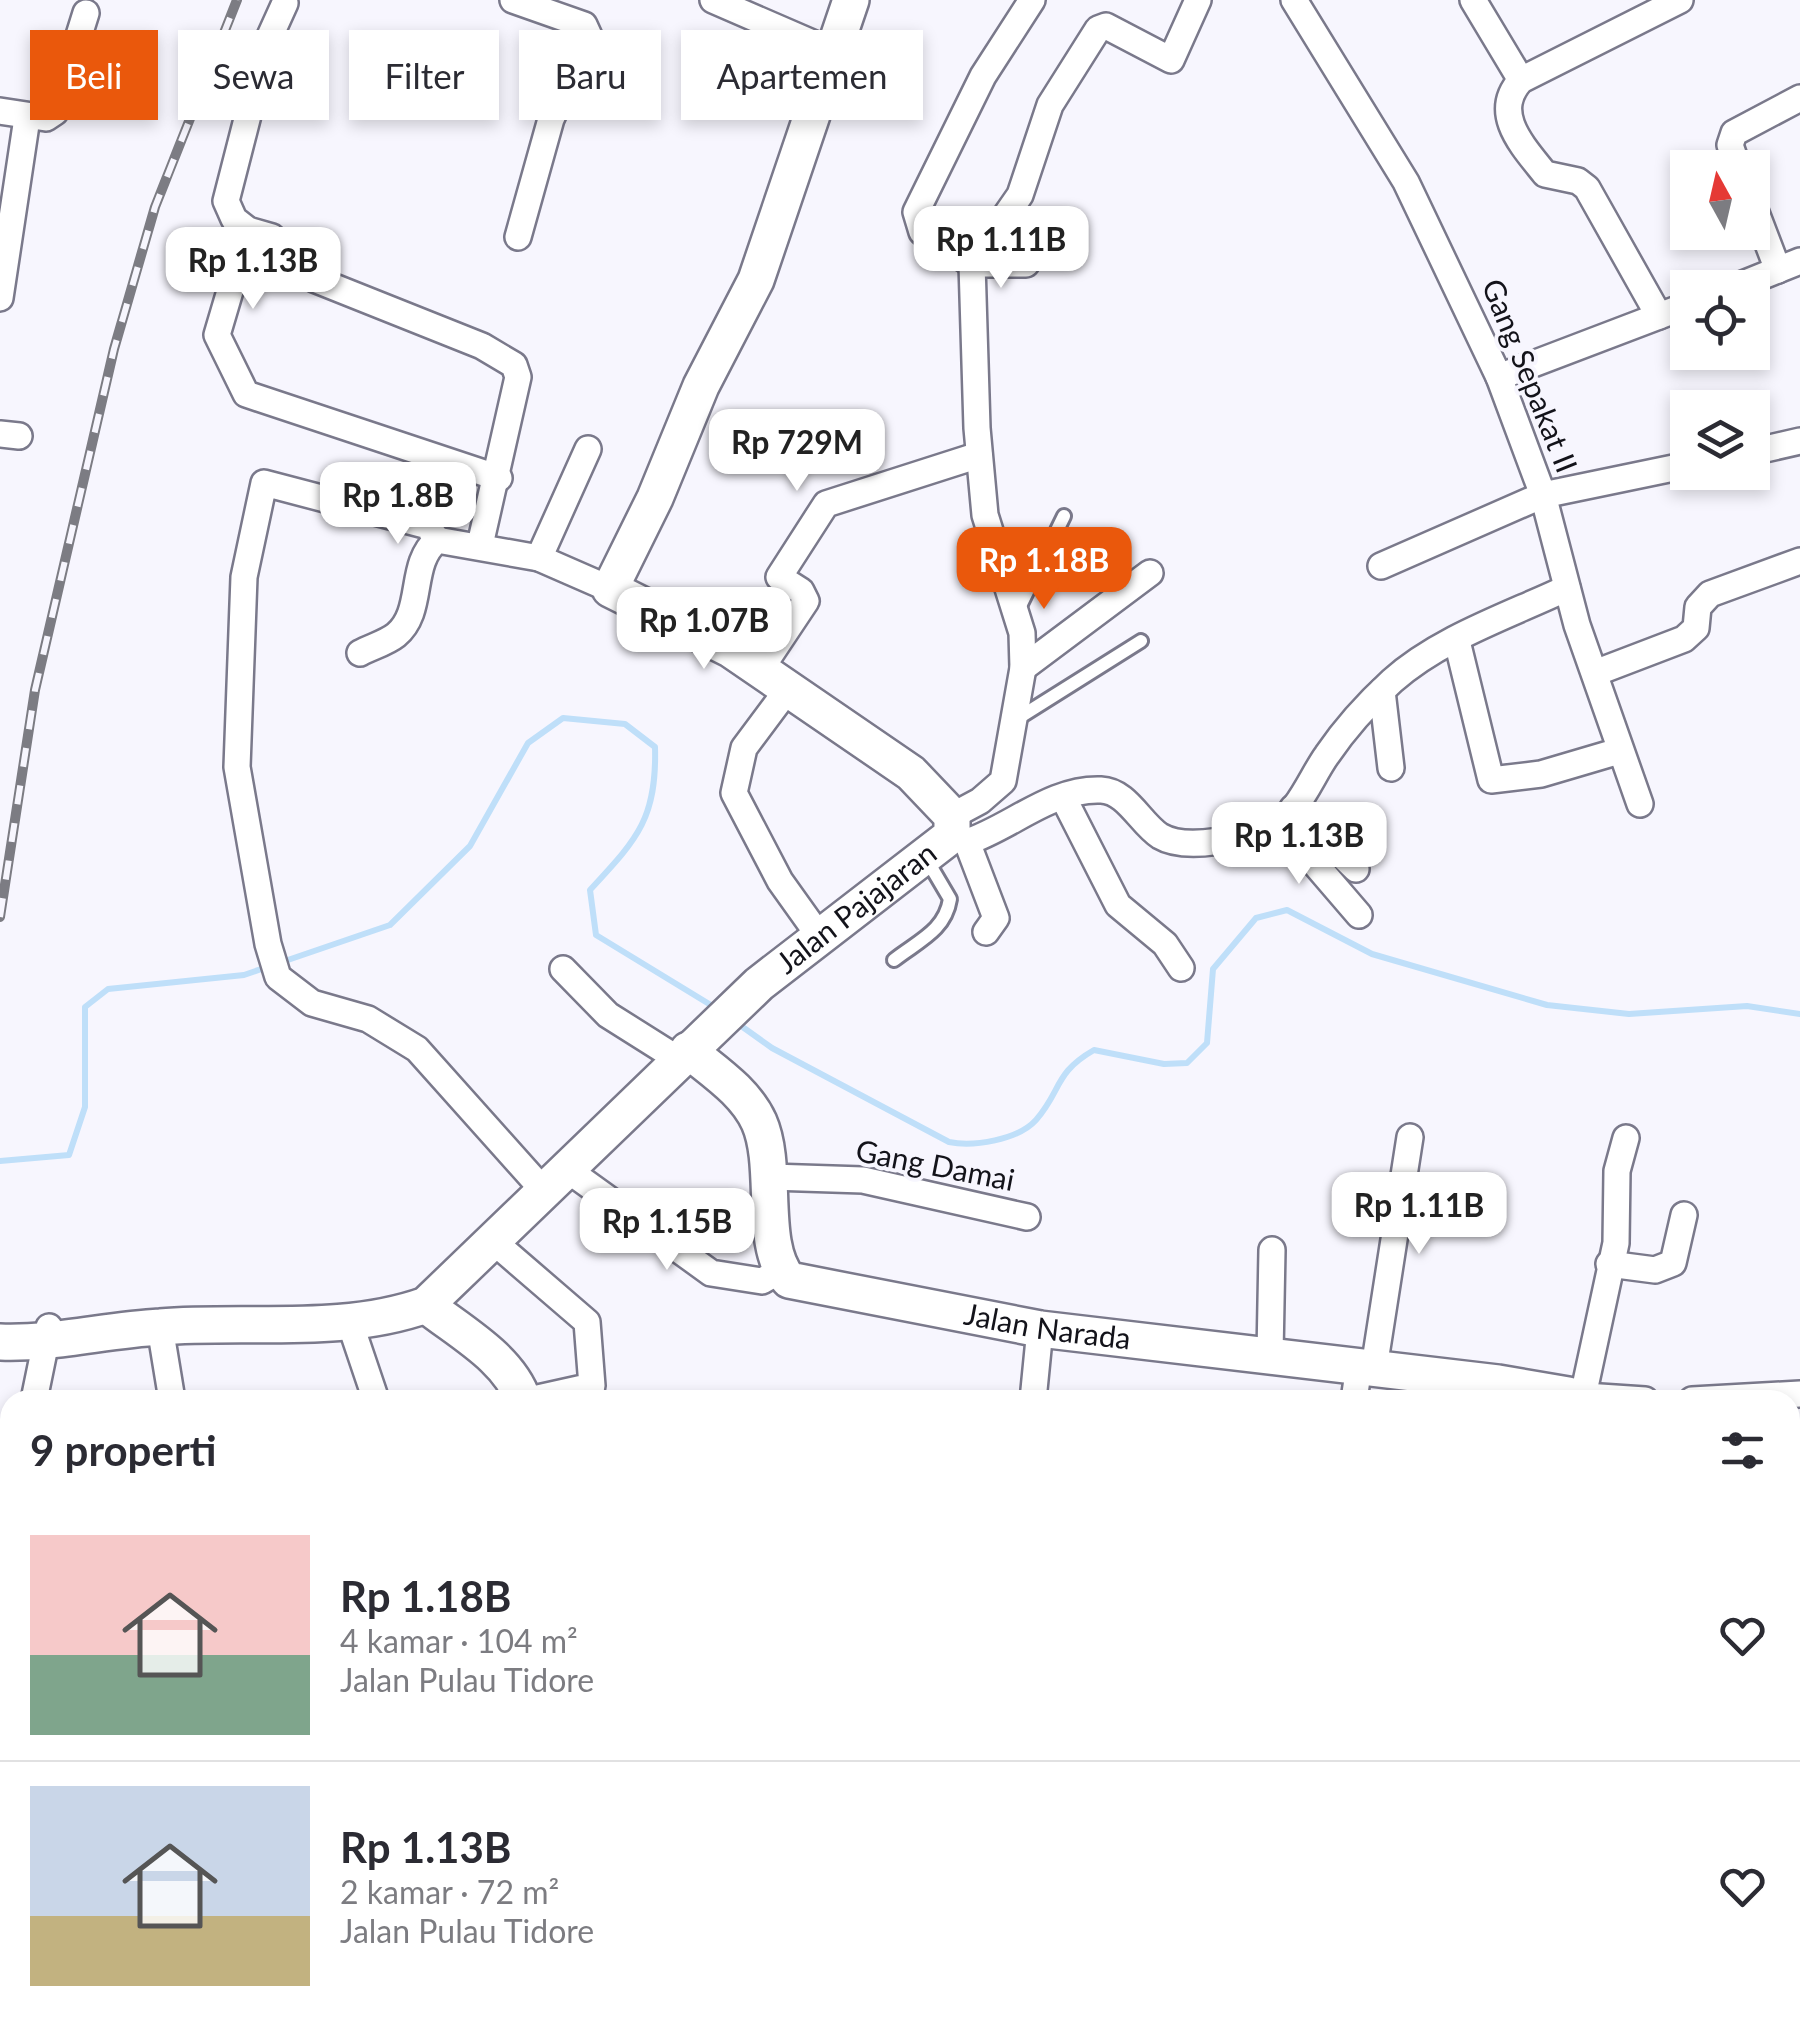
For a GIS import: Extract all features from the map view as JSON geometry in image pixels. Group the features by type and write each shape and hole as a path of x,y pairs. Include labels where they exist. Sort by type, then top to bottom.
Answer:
{"main road":[{"path":"841,30 851,0"},
{"path":"610,589 656,498 701,386 748,294 810,120"},
{"name":"Jalan Pajajaran","path":"48,1334 368,1321 426,1306 759,984 949,838 910,773 730,649 610,589"},
{"path":"684,1056 749,1105 760,1124 780,1270"},
{"name":"Jalan Narada","path":"780,1270 804,1285 1040,1329 1270,1354 1362,1378 1495,1390"},
{"path":"426,1306 497,1361 521,1390"},
{"path":"0,1320 48,1334"},
{"path":"0,1342 48,1334"}],"street":[{"path":"513,0 575,10 589,36 551,119 518,237"},
{"path":"714,0 783,30"},
{"path":"1026,264 972,264 922,232 916,212 983,76 1032,0"},
{"path":"949,838 1003,781 1024,668 1016,614 985,514 972,264 1020,195 1050,104 1098,28 1106,26 1171,60 1198,0"},
{"name":"Gang Sepakat II","path":"1294,0 1406,182 1499,376 1542,495 1619,750 1640,804"},
{"path":"1473,0 1522,80"},
{"path":"1659,316 1587,188 1578,181 1545,174 1524,147 1506,105 1509,93 1522,80 1680,0"},
{"path":"285,3 266,45 226,200 234,219 248,230 272,237 314,279 482,346 514,365 518,377 480,545"},
{"path":"0,111 27,118 46,118 55,112 86,13"},
{"path":"1732,150 1734,134 1800,98"},
{"path":"0,298 27,118"},
{"path":"248,230 217,336 246,394 498,478"},
{"path":"1770,233 1789,265"},
{"path":"1499,376 1670,312"},
{"path":"1770,448 1800,442"},
{"path":"539,558 588,448"},
{"path":"820,938 780,881 734,792 744,748 806,601 802,591 779,577 826,504 980,456"},
{"path":"1380,566 1542,495 1670,469"},
{"path":"437,540 428,526 264,483 244,577 236,718 241,804 278,977 312,1003 368,1019 417,1050 556,1181 711,1273 762,1282 780,1270"},
{"path":"437,540 539,558 610,589"},
{"path":"360,653 394,636 405,625 421,564 437,540"},
{"path":"1595,673 1684,639 1696,628 1698,607 1710,594 1800,561"},
{"path":"1024,668 1150,573"},
{"path":"949,838 1064,796 1106,790 1162,837 1174,841 1232,837 1287,816 1326,756 1382,690 1456,640 1568,588"},
{"path":"1456,640 1491,780 1540,774 1619,750"},
{"path":"1382,690 1390,768"},
{"path":"1064,796 1118,904 1165,944 1181,968"},
{"path":"1287,816 1356,869"},
{"path":"1287,816 1359,915"},
{"path":"949,838 996,918 986,932"},
{"path":"563,968 608,1015 684,1056"},
{"path":"1362,1378 1410,1137"},
{"path":"1575,1390 1616,1244 1616,1171 1626,1138"},
{"name":"Gang Damai","path":"770,1177 863,1180 1027,1217"},
{"path":"1610,1264 1665,1269 1673,1263 1684,1215"},
{"path":"493,1241 587,1322 592,1386 573,1390"},
{"path":"1270,1354 1272,1250"},
{"path":"348,1320 372,1390"},
{"path":"143,1329 168,1390"},
{"path":"1034,1390 1040,1329"},
{"path":"36,1390 48,1334"}],"lane":[{"path":"1016,614 1064,516"},
{"path":"1017,718 1141,640"},
{"path":"894,960 934,932 948,916 949,838"}],"waterway":[{"path":"282,962 390,925 470,846 528,743 563,718 625,724 655,747 655,772 641,827 590,890 596,935 719,1010"},
{"path":"737,1023 772,1048 949,1142 970,1143 1007,1137 1028,1127 1072,1066 1094,1050 1164,1064 1187,1063 1207,1043 1213,969 1256,918 1287,910 1372,954 1547,1005 1629,1014 1747,1006 1800,1014"},
{"path":"0,1161 69,1155 85,1107 85,1007 108,989 244,975 270,966"}],"railway":[{"path":"0,917 35,690 114,349 155,207 237,0"}]}
